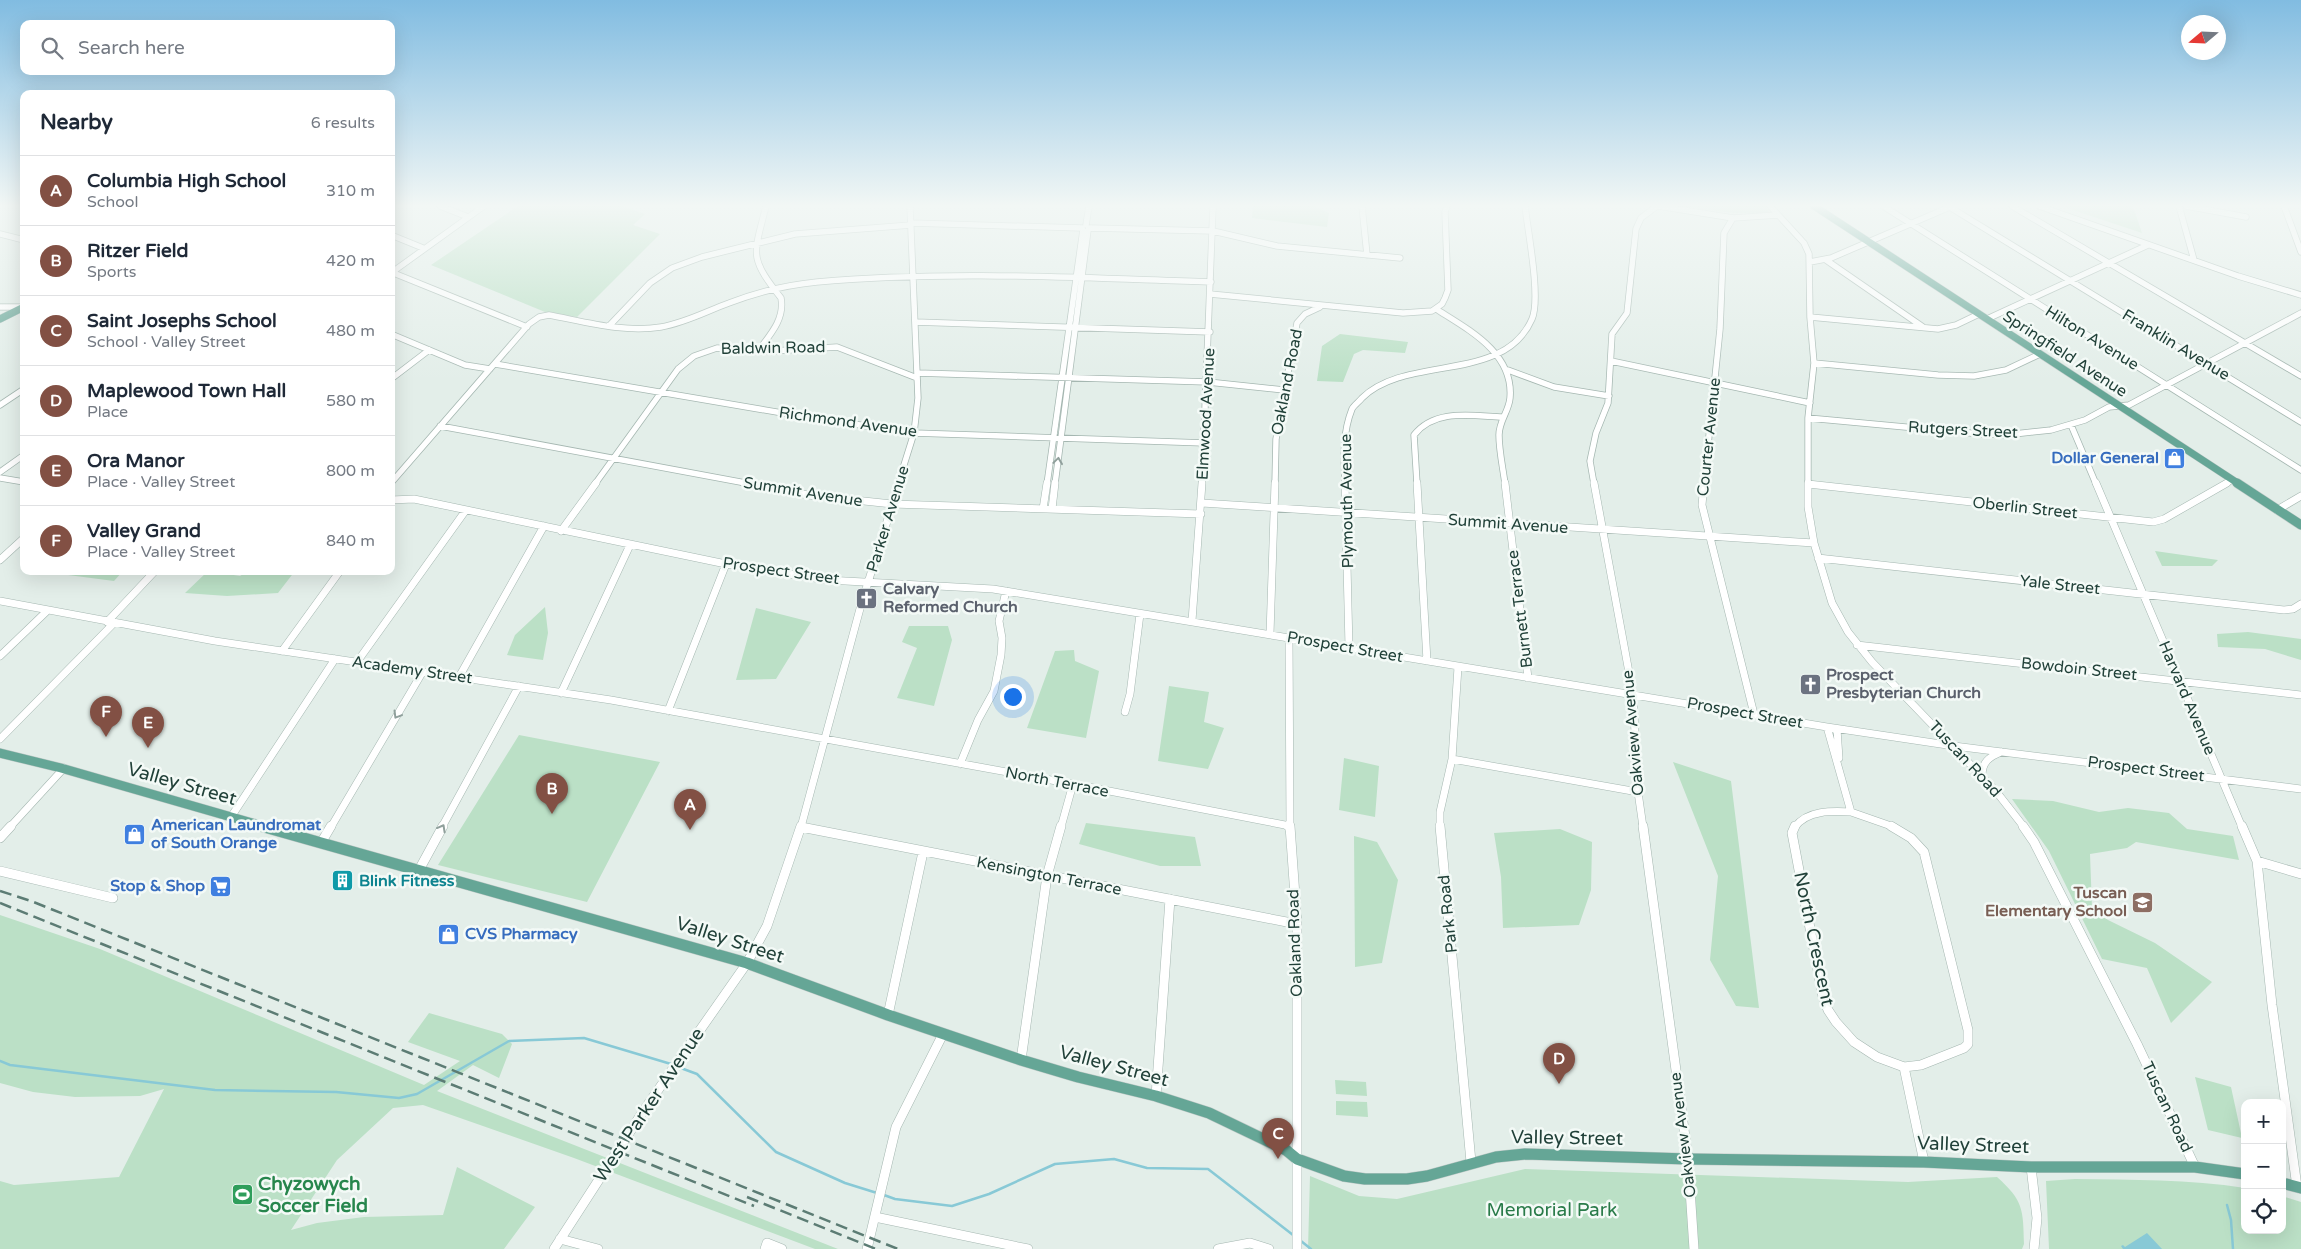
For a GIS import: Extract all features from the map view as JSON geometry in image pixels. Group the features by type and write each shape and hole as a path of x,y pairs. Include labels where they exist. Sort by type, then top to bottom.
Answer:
{"main road":[{"name":"Springfield Avenue","path":"1902,264 2301,525"},
{"path":"0,319 20,309"},
{"name":"Valley Street","path":"0,753 64,768 321,843 747,963 888,1015 1021,1060 1078,1077 1156,1096 1209,1113 1286,1150 1297,1159 1344,1176 1389,1180 1427,1176 1471,1162 1510,1154 1688,1159 1924,1162 2031,1167 2196,1167 2241,1173"},
{"path":"2286,1184 2299,1187"}],"street":[{"path":"609,326 650,282 672,268 682,264"},
{"path":"757,264 783,303 782,314 758,351"},
{"name":"Parker Avenue","path":"747,963 767,926 801,827 868,582 914,433 918,398 913,264"},
{"path":"1043,509 1078,264"},
{"path":"1052,509 1084,264"},
{"name":"Elmwood Avenue","path":"1192,621 1202,503 1211,264"},
{"path":"1210,294 1320,307 1412,314 1436,309 1445,302 1448,290 1447,264"},
{"name":"Plymouth Avenue","path":"1350,647 1345,430 1350,415 1359,401 1372,390 1398,377 1459,366 1497,354 1522,335 1528,327 1534,312 1529,264"},
{"name":"Oakview Avenue","path":"1632,264 1627,313 1612,334 1609,396 1596,432 1590,461 1633,694 1638,792 1688,1159 1694,1249"},
{"name":"Courter Avenue","path":"1723,264 1720,329 1702,505 1708,536 1754,714"},
{"name":"Tuscan Road","path":"1810,264 1810,317 1814,363 1808,418 1808,507 1814,543 1832,604 1857,645 1982,776 2017,816 2034,842 2137,1044 2196,1167"},
{"path":"1832,264 1923,327"},
{"name":"Hilton Avenue","path":"1974,264 2301,470"},
{"name":"Franklin Avenue","path":"2044,264 2301,422"},
{"path":"1987,319 2106,264"},
{"path":"2111,264 2301,376"},
{"path":"2207,264 2301,295"},
{"path":"395,274 527,327"},
{"path":"395,476 533,320 541,316 549,315 609,326 660,327 775,289 819,282 913,274 1211,282"},
{"path":"0,307 20,307"},
{"name":"Oakland Road","path":"1270,634 1276,439 1297,323 1305,314 1320,307"},
{"name":"Burnett Terrace","path":"1436,309 1470,331 1497,354 1508,370 1510,399 1499,435 1528,678"},
{"name":"Rutgers Street","path":"1808,418 2005,435 2050,430 2071,425 2110,407 2129,405 2301,313"},
{"path":"1810,317 1946,328 1979,314"},
{"path":"915,322 1210,332"},
{"name":"Richmond Avenue","path":"395,336 466,365 492,367 661,392 806,418 914,433 1205,443"},
{"name":"Baldwin Road","path":"561,531 680,366 698,354 727,347 758,351 836,347 917,376 1208,382 1284,390"},
{"path":"395,376 429,350"},
{"path":"1814,363 1938,375 1974,376 2006,370 2040,354"},
{"path":"1611,362 1810,403"},
{"path":"2284,366 2301,370"},
{"path":"1508,370 1554,387 1609,396"},
{"path":"0,405 20,392"},
{"path":"1427,661 1413,442 1416,431 1429,420 1441,417 1503,418"},
{"name":"Harvard Avenue","path":"2071,425 2257,861 2272,1005 2299,1187"},
{"name":"Summit Avenue","path":"440,426 808,496 892,504 1201,514"},
{"path":"0,472 20,458"},
{"path":"0,478 20,481"},
{"name":"Oberlin Street","path":"1808,484 2153,522 2164,519 2232,480"},
{"path":"2277,510 2301,496"},
{"name":"Prospect Street","path":"395,500 414,499 726,564 827,580 1006,591 1837,729 1954,746 2301,789"},
{"name":"Summit Avenue","path":"1202,503 1814,543"},
{"path":"357,662 466,510"},
{"path":"459,677 544,526"},
{"path":"0,560 20,542"},
{"path":"561,692 630,545"},
{"name":"Yale Street","path":"1818,558 2284,610 2293,609 2301,604"},
{"path":"668,711 726,564"},
{"path":"0,739 151,575"},
{"path":"282,651 337,575"},
{"path":"960,764 978,720 994,691 1001,656 1002,638 999,621 1006,591"},
{"name":"Academy Street","path":"0,601 47,611 282,651 561,692 824,739"},
{"path":"0,656 47,611"},
{"path":"1125,712 1130,694 1140,614"},
{"name":"Oakland Road","path":"1289,637 1290,826 1297,924 1297,1249"},
{"name":"Bowdoin Street","path":"1857,645 2301,695"},
{"path":"231,817 336,659"},
{"name":"Park Road","path":"1458,666 1452,759 1440,812 1440,832 1471,1162"},
{"path":"321,843 422,673"},
{"path":"419,870 519,686"},
{"path":"1827,727 1851,812 1872,818 1913,838 1920,844 1927,863 1968,1030 1968,1044 1964,1048 1921,1064 1904,1067 1924,1162"},
{"path":"1837,729 1839,768"},
{"name":"North Terrace","path":"824,739 1290,826"},
{"path":"1982,776 1984,763 1989,756 2002,752"},
{"path":"1452,759 1638,792"},
{"path":"0,838 64,768"},
{"path":"1021,1060 1047,876 1073,784"},
{"name":"North Crescent","path":"1851,812 1834,812 1802,817 1794,826 1792,833 1823,997 1831,1018 1845,1034 1879,1057 1904,1067"},
{"name":"Kensington Terrace","path":"801,827 1297,924"},
{"path":"888,1015 923,852"},
{"path":"2257,861 2301,874"},
{"path":"0,870 113,898"},
{"path":"1156,1096 1170,899"},
{"name":"West Parker Avenue","path":"554,1249 608,1164 747,963"},
{"path":"867,1249 896,1126 943,1034"},
{"path":"2031,1167 2036,1208 2036,1240 2034,1249"},
{"path":"875,1217 1028,1249"},
{"path":"560,1239 598,1249"},
{"path":"1218,1249 1241,1242 1252,1242 1269,1249"},
{"path":"766,1246 782,1249"}],"green space":[{"path":"630,264 577,317 545,312 431,265"},
{"path":"1340,334 1408,342 1405,353 1363,350 1354,354 1343,382 1317,381 1322,346"},
{"path":"2155,551 2218,560 2212,566 2162,566"},
{"path":"68,575 119,575 114,581"},
{"path":"204,575 292,575 278,593 227,596 185,593"},
{"path":"545,607 548,633 543,660 507,655 515,635"},
{"path":"756,608 811,622 776,679 736,680"},
{"path":"909,626 948,626 952,640 934,706 897,698 917,648 902,642"},
{"path":"2248,632 2301,639 2301,660 2265,649 2218,647 2217,634"},
{"path":"1074,650 1075,661 1099,671 1086,738 1027,728 1055,651"},
{"path":"1169,686 1209,692 1204,722 1224,728 1208,769 1158,761"},
{"path":"519,735 660,762 587,902 438,865"},
{"path":"1344,758 1379,766 1375,817 1339,810"},
{"path":"1673,762 1731,781 1759,1008 1736,1006 1710,960 1718,876"},
{"path":"2012,799 2053,801 2099,812 2128,808 2169,813 2187,829 2233,836 2239,860 2136,842 2127,848 2090,854 2092,908 2108,920 2155,943 2212,982 2171,1023 2147,968 2102,959 2049,851"},
{"path":"1086,823 1195,837 1201,866 1160,866 1079,844"},
{"path":"1560,829 1592,842 1591,890 1579,925 1503,928 1501,877 1494,833"},
{"path":"1354,836 1377,842 1398,880 1382,963 1355,967"},
{"path":"0,915 100,949 424,1085 460,1061 408,1042 429,1013 502,1034 512,1044 499,1078 473,1065 437,1091 838,1249 815,1249 574,1158 423,1105 393,1108 337,1160 291,1230 317,1223 364,1217 443,1215 457,1167 535,1207 504,1249 0,1249 0,1181 14,1185 119,1177 164,1089 140,1096 75,1097 33,1092 0,1083"},
{"path":"2195,1077 2231,1087 2241,1138 2208,1130"},
{"path":"1335,1080 1366,1082 1367,1096 1336,1094"},
{"path":"1336,1101 1367,1102 1368,1117 1336,1115"},
{"name":"Memorial Park","path":"1525,1169 1908,1182 1997,1177 2006,1185 2020,1207 2024,1244 2022,1249 1308,1249 1310,1176 1359,1196 1397,1199"},
{"path":"2075,1179 2182,1181 2241,1187 2241,1234 2286,1234 2286,1197 2301,1202 2301,1249 2049,1249 2046,1181"}],"water":[{"path":"2147,1233 2162,1249 2123,1249 2121,1246 2125,1247"}],"waterway":[{"path":"0,1061 10,1065 215,1090 336,1092 399,1098 417,1094 509,1041 584,1038 671,1064"},
{"path":"678,1067 697,1074 776,1152 845,1183 877,1193"},
{"path":"884,1195 895,1199 952,1206 989,1194 1055,1164 1114,1159 1147,1168 1208,1169 1293,1235"},
{"path":"2227,1205 2231,1220 2233,1249"},
{"path":"1301,1241 1311,1249"}],"railway":[{"path":"0,891 31,901 898,1249"},
{"path":"0,903 754,1206"},
{"path":"747,1197 876,1249"}],"place":[{"name":"Dollar General","path":"2175,458"},
{"name":"Calvary Reformed Church","path":"867,598"},
{"name":"Prospect Presbyterian Church","path":"1810,684"},
{"name":"Valley Grand","path":"106,737"},
{"name":"Ora Manor","path":"148,748"},
{"name":"Ritzer Field","path":"552,814"},
{"name":"Columbia High School","path":"690,830"},
{"name":"American Laundromat of South Orange","path":"135,834"},
{"name":"Blink Fitness","path":"343,881"},
{"name":"Stop & Shop","path":"221,886"},
{"name":"Tuscan Elementary School","path":"2143,902"},
{"name":"CVS Pharmacy","path":"449,934"},
{"name":"Maplewood Town Hall","path":"1559,1084"},
{"name":"Saint Josephs School","path":"1278,1159"},
{"name":"Chyzowych Soccer Field","path":"242,1195"}]}
